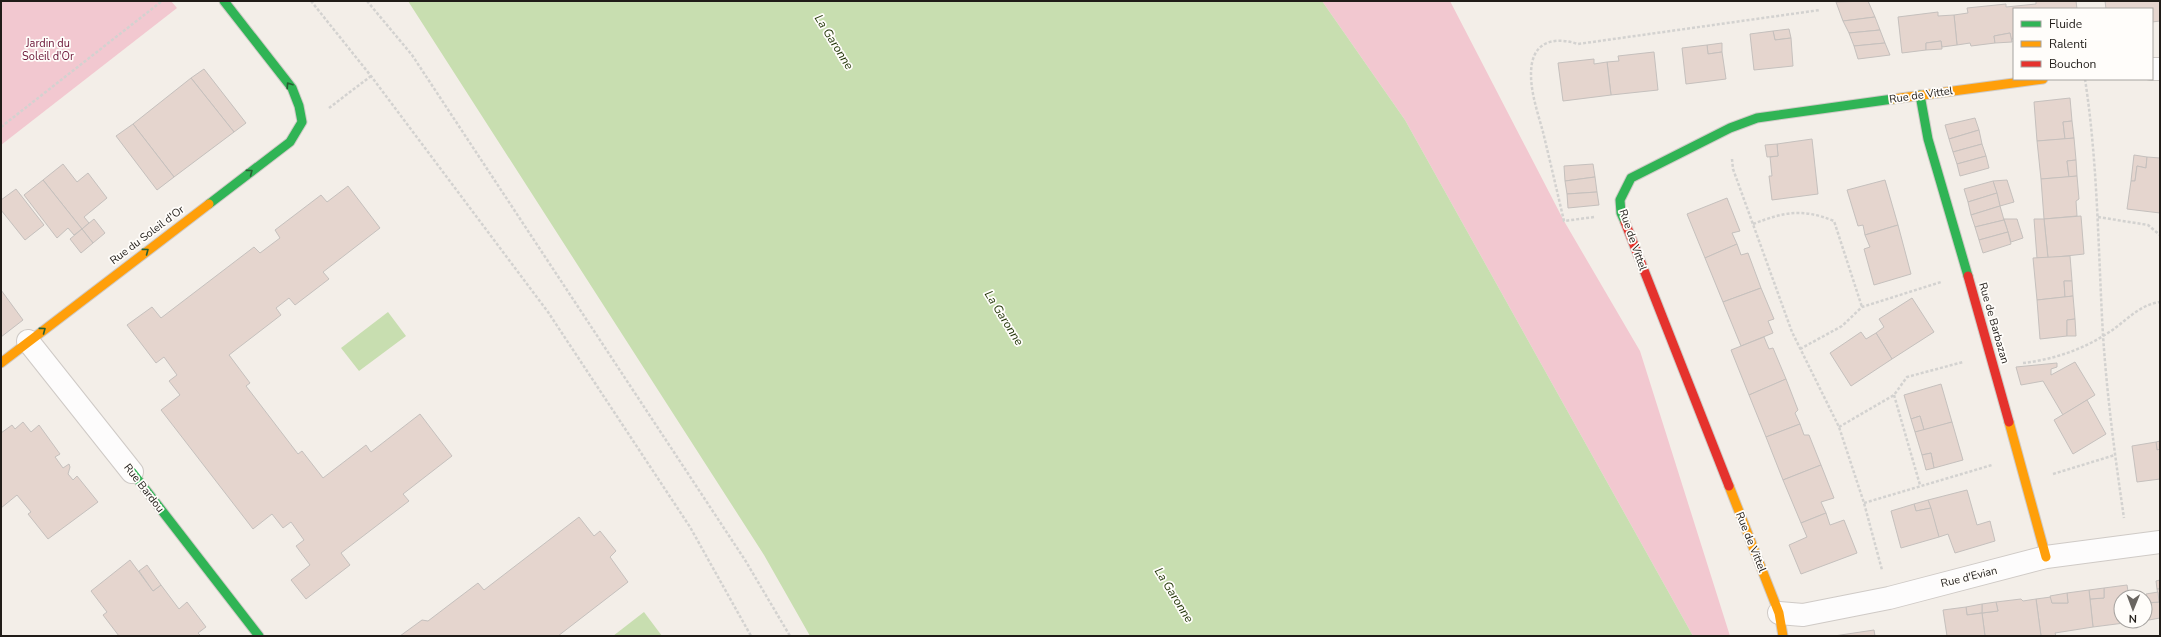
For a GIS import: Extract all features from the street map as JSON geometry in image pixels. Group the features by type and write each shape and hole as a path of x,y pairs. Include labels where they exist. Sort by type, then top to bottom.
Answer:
{"street":[{"name":"Rue du Soleil d'Or","path":"1,363 290,142 302,122 299,106 292,88 224,1"},
{"name":"Rue de Vittel","path":"1783,636 1779,613 1621,213 1620,200 1631,178 1730,128 1757,118 2035,80"},
{"name":"Rue de Barbazan","path":"1920,95 1928,139 1991,355 2046,557"},
{"name":"Rue Bardou","path":"28,341 259,636"},
{"name":"Rue d'Evian","path":"1779,613 1803,615 1889,598 2046,557 2160,542"}],"path":[{"path":"1,126 162,1"},
{"path":"311,1 371,76 548,312 690,527 751,636"},
{"path":"366,1 412,55 745,560 790,636"},
{"path":"1621,213 1564,221 1532,90 1532,62 1538,50 1549,42 1564,40 1578,44 1820,10"},
{"path":"327,109 371,76"},
{"path":"2085,80 2092,122 2103,336 2115,456 2129,546"},
{"path":"1730,128 1733,169 1792,332 1839,427 1864,503 1889,598"},
{"path":"1753,224 1782,213 1815,214 1834,221 1862,307"},
{"path":"2098,217 2148,225 2160,235"},
{"path":"1800,349 1842,326 1862,307 1967,274"},
{"path":"1994,367 2049,360 2103,336 2148,304 2160,302"},
{"path":"1839,427 1894,395 1908,377 1991,355"},
{"path":"1894,395 1920,485"},
{"path":"2026,482 2115,456"},
{"path":"1864,503 1920,485 2019,458"}],"green space":[{"name":"Jardin du Soleil d'Or","path":"1,1 171,1 177,8 1,145"},
{"path":"1322,1 1450,1 1564,221 1640,351 1730,636 1693,636 1405,120"}],"water":[{"name":"La Garonne","path":"408,1 1322,1 1405,120 1693,636 810,636 764,555"},
{"path":"388,312 406,336 359,371 341,348"},
{"path":"644,612 662,636 613,636"}],"building":[{"path":"1868,1 1875,17 1843,21 1836,2"},
{"path":"2036,1 2076,1 2077,8 2013,8 2013,39 2011,39 2010,33 1994,36 1995,43 1971,46 1970,43 1957,45 1954,15 1968,13 1967,8 2006,4 2006,7 2036,4"},
{"path":"2105,1 2160,1 2160,21 2153,22 2153,8 2106,8"},
{"path":"1938,12 1938,16 1954,15 1957,45 1942,47 1941,41 1926,43 1926,50 1902,53 1898,17"},
{"path":"1875,17 1880,30 1849,33 1843,21"},
{"path":"1789,29 1791,38 1775,40 1773,31"},
{"path":"1880,30 1885,43 1854,46 1849,33"},
{"path":"1773,31 1775,40 1791,38 1793,66 1754,70 1750,34"},
{"path":"2010,33 2012,42 1995,43 1994,36"},
{"path":"1941,41 1942,49 1926,50 1926,43"},
{"path":"1722,43 1722,52 1708,54 1707,45"},
{"path":"1885,43 1890,55 1858,59 1854,46"},
{"path":"1707,45 1708,54 1722,52 1726,79 1686,84 1682,48"},
{"path":"1654,52 1658,90 1611,95 1607,62 1619,61 1618,56"},
{"path":"1594,59 1594,64 1607,62 1611,95 1563,101 1558,63"},
{"path":"204,69 246,123 234,132 191,78"},
{"path":"191,78 234,132 174,177 133,124"},
{"path":"2070,98 2072,121 2063,122 2065,139 2037,141 2034,102"},
{"path":"1975,118 1979,130 1949,139 1945,125"},
{"path":"2072,121 2074,138 2065,139 2063,122"},
{"path":"133,124 174,177 157,190 116,136"},
{"path":"1979,130 1982,144 1953,152 1949,139"},
{"path":"2074,138 2076,160 2067,161 2069,177 2041,179 2037,141"},
{"path":"1812,139 1818,194 1772,200 1769,176 1772,176 1770,157 1778,156 1777,144"},
{"path":"1777,144 1778,156 1767,157 1765,145"},
{"path":"1982,144 1986,156 1957,164 1953,152"},
{"path":"2134,155 2147,157 2146,168 2137,166 2135,181 2131,181"},
{"path":"1986,156 1989,168 1960,176 1957,164"},
{"path":"2147,157 2160,158 2160,213 2127,209 2131,181 2135,181 2137,166 2146,168"},
{"path":"2076,160 2077,176 2069,177 2067,161"},
{"path":"63,164 77,182 88,173 107,198 84,217 89,223 82,229 43,180"},
{"path":"1593,164 1595,177 1565,181 1564,166"},
{"path":"2077,176 2079,199 2076,201 2077,216 2044,219 2041,179"},
{"path":"1595,177 1597,192 1567,194 1565,181"},
{"path":"43,180 82,229 74,235 68,228 57,238 24,195"},
{"path":"1885,180 1898,225 1865,235 1863,225 1858,226 1847,190"},
{"path":"2007,180 2014,202 2000,206 1993,181"},
{"path":"1993,181 1997,193 1968,202 1964,189"},
{"path":"348,186 380,228 323,272 329,279 295,305 289,298 276,308 281,315 229,355 250,383 246,386 298,454 302,451 323,478 366,445 371,452 420,414 452,456 403,494 409,501 341,553 350,565 306,599 291,580 310,565 296,546 304,540 291,522 283,528 272,514 253,529 161,410 180,395 169,381 177,375 164,357 156,363 127,325 152,307 161,318 254,247 260,253 280,238 275,230 321,195 327,202"},
{"path":"16,189 44,225 25,240 1,210 1,200"},
{"path":"1597,192 1599,205 1568,208 1567,194"},
{"path":"1997,193 2000,206 1971,215 1968,202"},
{"path":"1727,198 1740,231 1732,233 1737,244 1705,258 1687,214"},
{"path":"2000,206 2004,220 1975,227 1971,215"},
{"path":"2081,216 2084,254 2048,258 2044,219"},
{"path":"94,219 105,233 93,243 82,229"},
{"path":"2004,219 2017,219 2023,238 2011,242"},
{"path":"2034,219 2044,219 2048,258 2037,258"},
{"path":"2004,220 2008,232 1979,240 1975,227"},
{"path":"1898,225 1911,274 1874,285 1864,249 1870,247 1865,235"},
{"path":"82,229 93,243 81,253 70,239"},
{"path":"2008,232 2011,244 1983,253 1979,240"},
{"path":"1737,244 1741,255 1748,253 1761,288 1723,302 1705,258"},
{"path":"2070,256 2072,281 2064,281 2065,297 2037,300 2033,258"},
{"path":"2064,281 2072,281 2073,296 2065,297"},
{"path":"1761,288 1774,319 1768,321 1773,333 1741,346 1723,302"},
{"path":"1,290 23,320 1,337"},
{"path":"2073,296 2075,319 2067,320 2067,336 2040,339 2037,300"},
{"path":"1912,298 1934,332 1892,359 1876,333 1884,327 1879,319"},
{"path":"2075,319 2076,336 2067,336 2067,320"},
{"path":"1861,332 1866,339 1876,333 1892,359 1851,386 1830,353"},
{"path":"1764,337 1769,349 1773,348 1786,379 1749,395 1731,350"},
{"path":"2075,362 2095,395 2063,415 2043,381 2021,385 2016,367 2057,363 2057,367 2051,369 2051,375"},
{"path":"1786,379 1798,410 1795,413 1800,424 1766,437 1749,395"},
{"path":"1941,384 1952,422 1924,430 1920,416 1911,419 1904,395"},
{"path":"2087,400 2106,434 2073,454 2054,420"},
{"path":"1920,416 1924,430 1915,432 1911,419"},
{"path":"23,422 31,432 39,425 60,454 55,457 63,468 69,464 70,467 68,474 73,480 77,476 98,502 48,539 28,514 31,512 17,495 1,508 1,433 12,425 15,429"},
{"path":"1952,422 1963,460 1934,468 1931,453 1922,455 1915,432"},
{"path":"1800,424 1804,435 1809,435 1821,465 1783,480 1766,437"},
{"path":"2160,441 2160,449 2157,450 2156,442"},
{"path":"2156,442 2157,450 2160,449 2160,479 2137,482 2132,446"},
{"path":"1931,453 1934,468 1926,470 1922,455"},
{"path":"1821,465 1834,498 1821,502 1826,513 1801,523 1783,480"},
{"path":"1967,490 1977,525 1990,521 1995,541 1955,553 1948,534 1939,537 1928,500"},
{"path":"1928,500 1931,508 1916,511 1914,504"},
{"path":"1914,504 1916,511 1931,508 1939,537 1901,548 1891,511"},
{"path":"1826,513 1830,525 1844,520 1857,553 1801,574 1789,545 1807,537 1801,523"},
{"path":"579,517 594,536 600,531 616,551 610,557 628,582 558,636 400,636 422,620 428,621 478,583 484,590"},
{"path":"130,560 153,591 161,585 179,609 187,602 206,627 198,633 201,636 119,636 103,615 107,612 91,591"},
{"path":"147,565 161,585 153,591 139,571"},
{"path":"2160,580 2160,589 2157,589 2156,581"},
{"path":"2127,585 2128,589 2113,589 2113,624 2093,627 2090,599 2104,598 2104,588"},
{"path":"2104,588 2104,598 2090,599 2089,590"},
{"path":"2157,589 2160,589 2160,618 2153,619 2153,602 2159,602"},
{"path":"2089,590 2093,627 2055,633 2056,636 2041,636 2036,599 2051,597 2052,603 2068,603 2067,593"},
{"path":"2158,592 2159,602 2153,602 2153,593"},
{"path":"2067,593 2068,603 2052,603 2050,596"},
{"path":"2021,599 2023,601 2036,599 2041,636 1985,636 1982,613 1998,611 1996,602"},
{"path":"1996,602 1998,611 1982,613 1982,604"},
{"path":"1982,604 1982,613 1967,615 1966,607"},
{"path":"1966,607 1967,615 1982,613 1985,636 1947,636 1943,610"},
{"path":"1874,630 1875,636 1834,636"}],"traffic: fast":[{"path":"209,204 290,142 302,122 299,106 292,88 224,1"},
{"path":"1920,95 1928,139 1968,276"},
{"path":"1625,222 1621,213 1620,200 1631,178 1730,128 1757,118 1893,99"},
{"path":"132,472 259,636"}],"traffic: slow":[{"path":"1893,99 2036,80"},
{"path":"1,363 209,204"},
{"path":"2009,422 2046,557"},
{"path":"1729,486 1779,613 1783,636"}],"traffic: jam":[{"path":"1625,222 1729,486"},
{"path":"1968,276 2009,422"}]}
